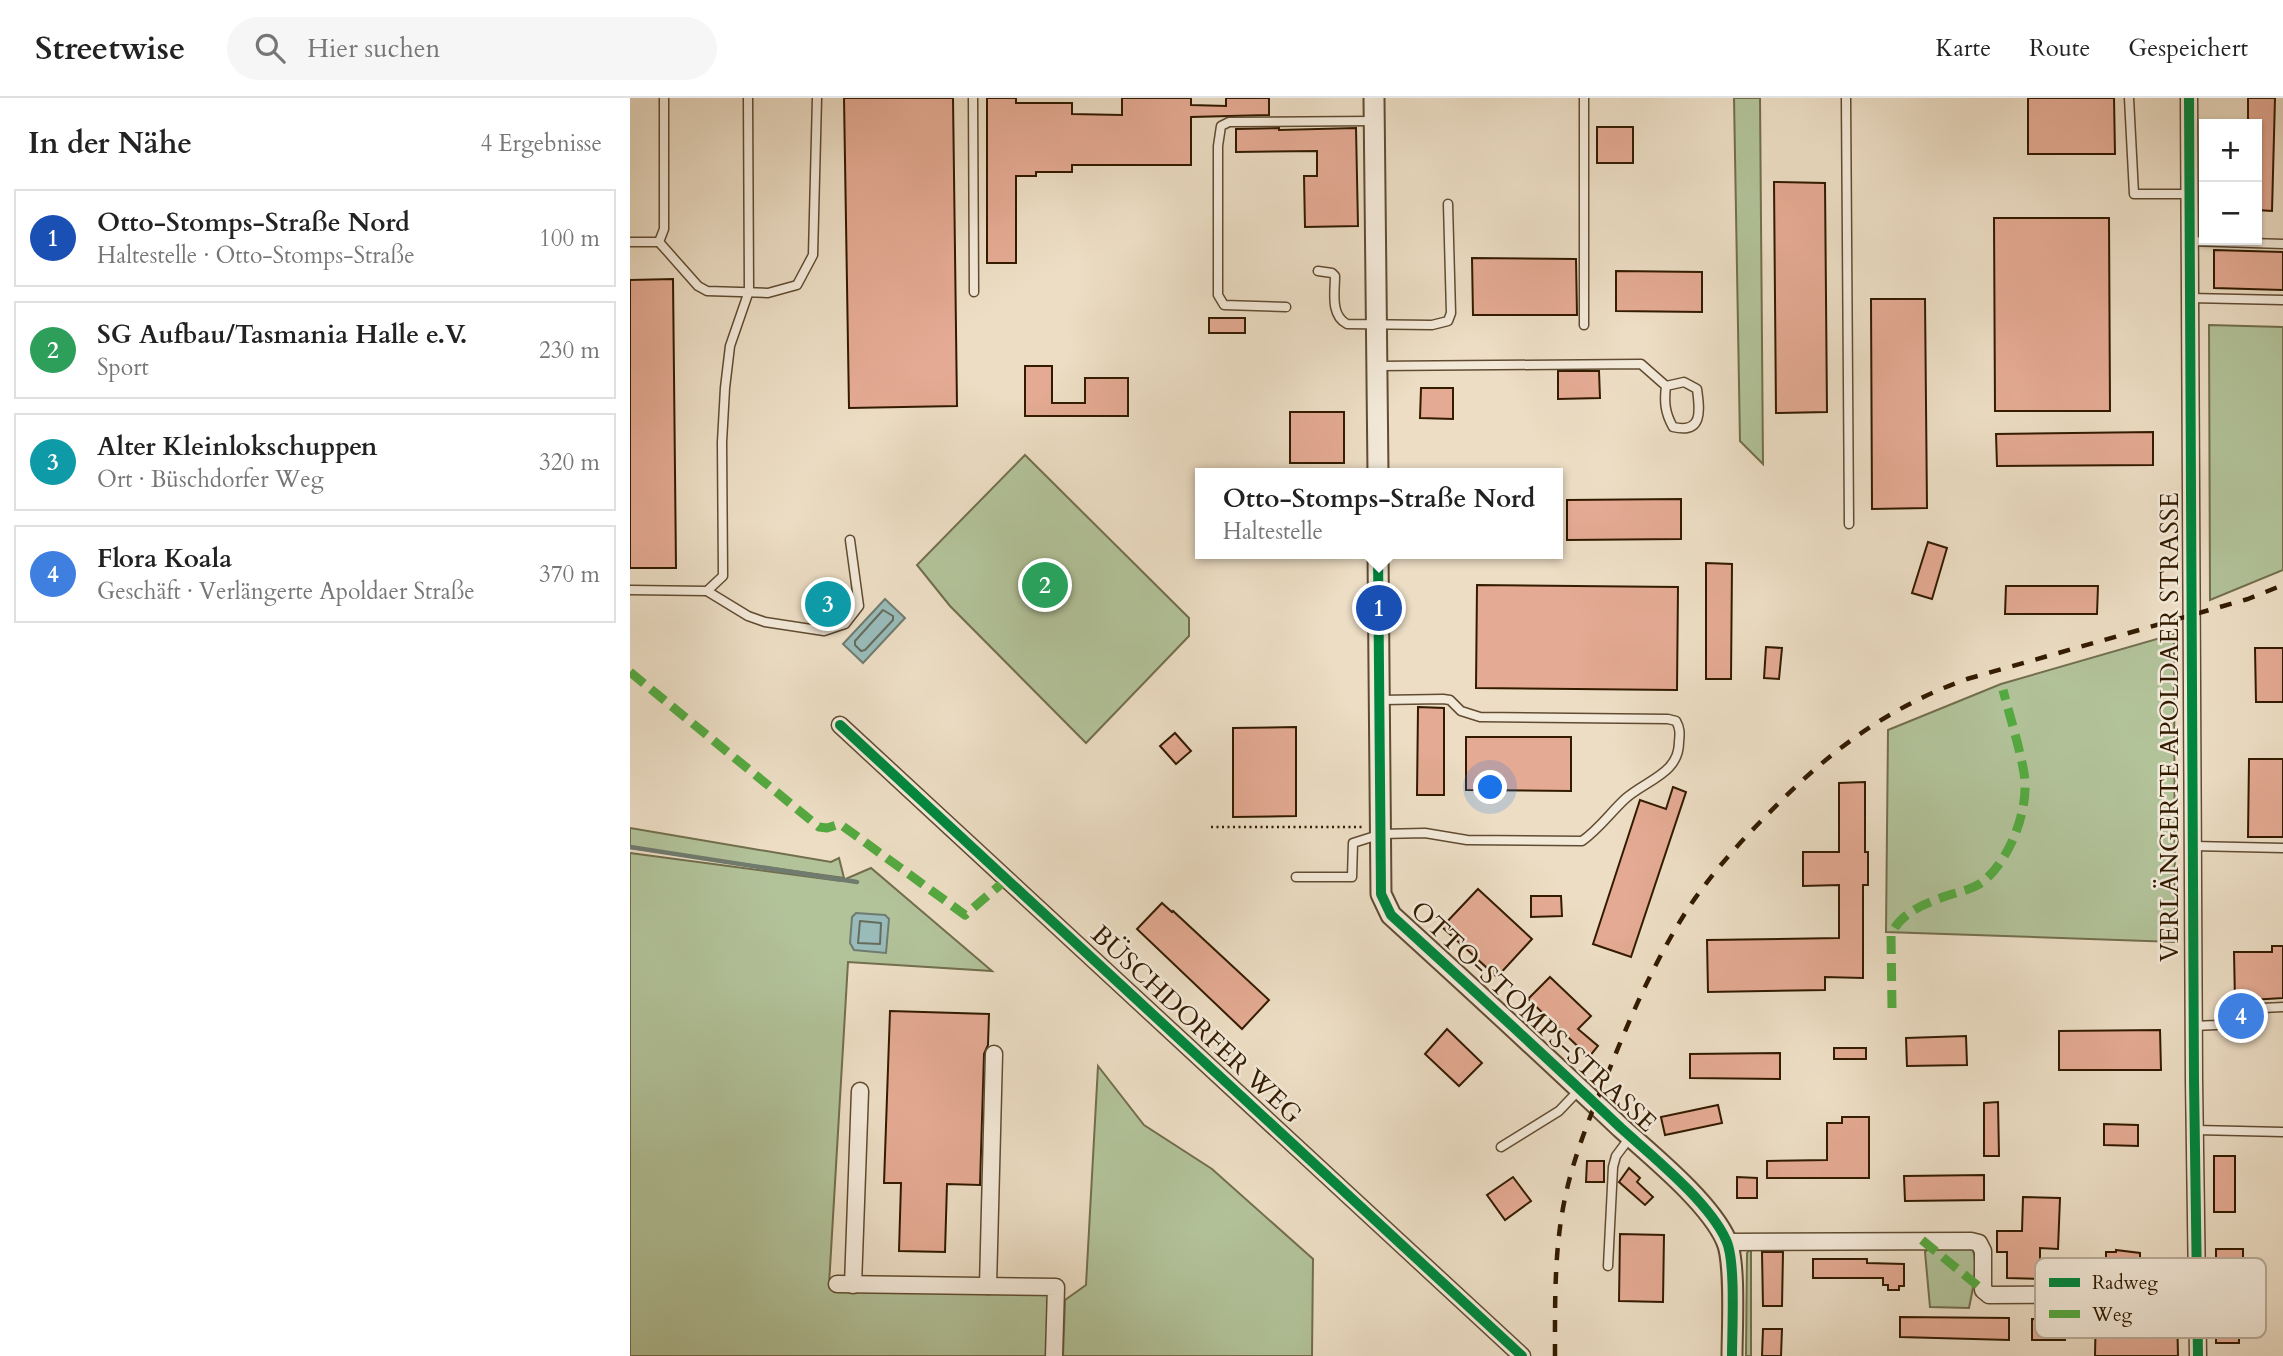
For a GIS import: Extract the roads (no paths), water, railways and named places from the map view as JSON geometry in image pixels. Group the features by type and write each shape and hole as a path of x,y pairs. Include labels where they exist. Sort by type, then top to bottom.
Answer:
{"street":[{"path":"1374,98 1378,468"},
{"name":"VERLÄNGERTE APOLDAER STRASSE","path":"2189,98 2198,1258"},
{"name":"OTTO-STOMPS-STRASSE","path":"1378,559 1381,894 1391,915 1581,1088 1714,1219 1728,1242 1731,1265 1732,1356"},
{"name":"BÜSCHDORFER WEG","path":"840,725 1522,1356"},
{"path":"988,1286 994,1054"},
{"path":"860,1091 845,1284 1056,1287 1054,1356"},
{"path":"1728,1242 1971,1241 1979,1243 1983,1251 1983,1290 1989,1295 2035,1295"},
{"name":"VERLÄNGERTE APOLDAER STRASSE","path":"2198,1338 2198,1356"}],"lane":[{"path":"659,242 664,229 664,98"},
{"path":"707,591 723,576 722,442 725,388 730,346 748,291 748,98"},
{"path":"630,242 659,242 698,286 707,291 768,293 797,285 813,255 817,98"},
{"path":"973,98 974,292"},
{"path":"1584,98 1584,325"},
{"path":"1846,98 1849,524"},
{"path":"2129,98 2134,194 2190,194"},
{"path":"1286,307 1224,304 1218,295 1221,126 1230,122 1374,121"},
{"path":"1318,271 1335,276 1335,308 1342,322 1352,325 1432,325 1448,321 1451,313 1448,204"},
{"path":"2190,242 2283,244"},
{"path":"2190,298 2283,300"},
{"path":"1377,366 1641,364 1666,386"},
{"path":"1684,382 1697,389 1699,417 1693,426 1685,430 1673,427 1665,408 1666,386 1684,382"},
{"path":"630,590 707,591 731,607 765,622 824,631 845,624 859,606 850,540"},
{"path":"1296,877 1352,877 1353,843 1381,833 1425,833 1467,840 1582,841 1595,832 1629,795 1667,771 1679,752 1680,727 1676,721 1668,719 1480,717 1461,711 1450,700 1380,700"},
{"path":"2193,846 2283,848"},
{"path":"2194,1026 2216,1025 2262,1008 2283,1007"},
{"name":"OTTO-STOMPS-STRASSE","path":"1501,1147 1559,1111 1581,1088"},
{"path":"2196,1130 2283,1132"},
{"path":"1608,1266 1613,1167 1615,1156 1631,1136"}],"water":[{"path":"885,599 905,618 863,663 843,644"},
{"path":"856,913 885,915 889,919 886,953 854,950 850,943 852,917"}],"waterway":[{"path":"630,847 857,882"}],"railway":[{"path":"1555,1356 1556,1277 1561,1218 1573,1166 1584,1135 1625,1031 1666,947 1698,894 1747,836 1790,792 1836,752 1859,734 1910,704 1967,679 2248,599 2283,585"}],"place":[{"name":"SG Aufbau/Tasmania Halle e.V.","path":"1045,585"},
{"name":"Alter Kleinlokschuppen","path":"828,604"},
{"name":"Otto-Stomps-Straße Nord","path":"1379,608"},
{"name":"Flora Koala","path":"2241,1016"}]}
